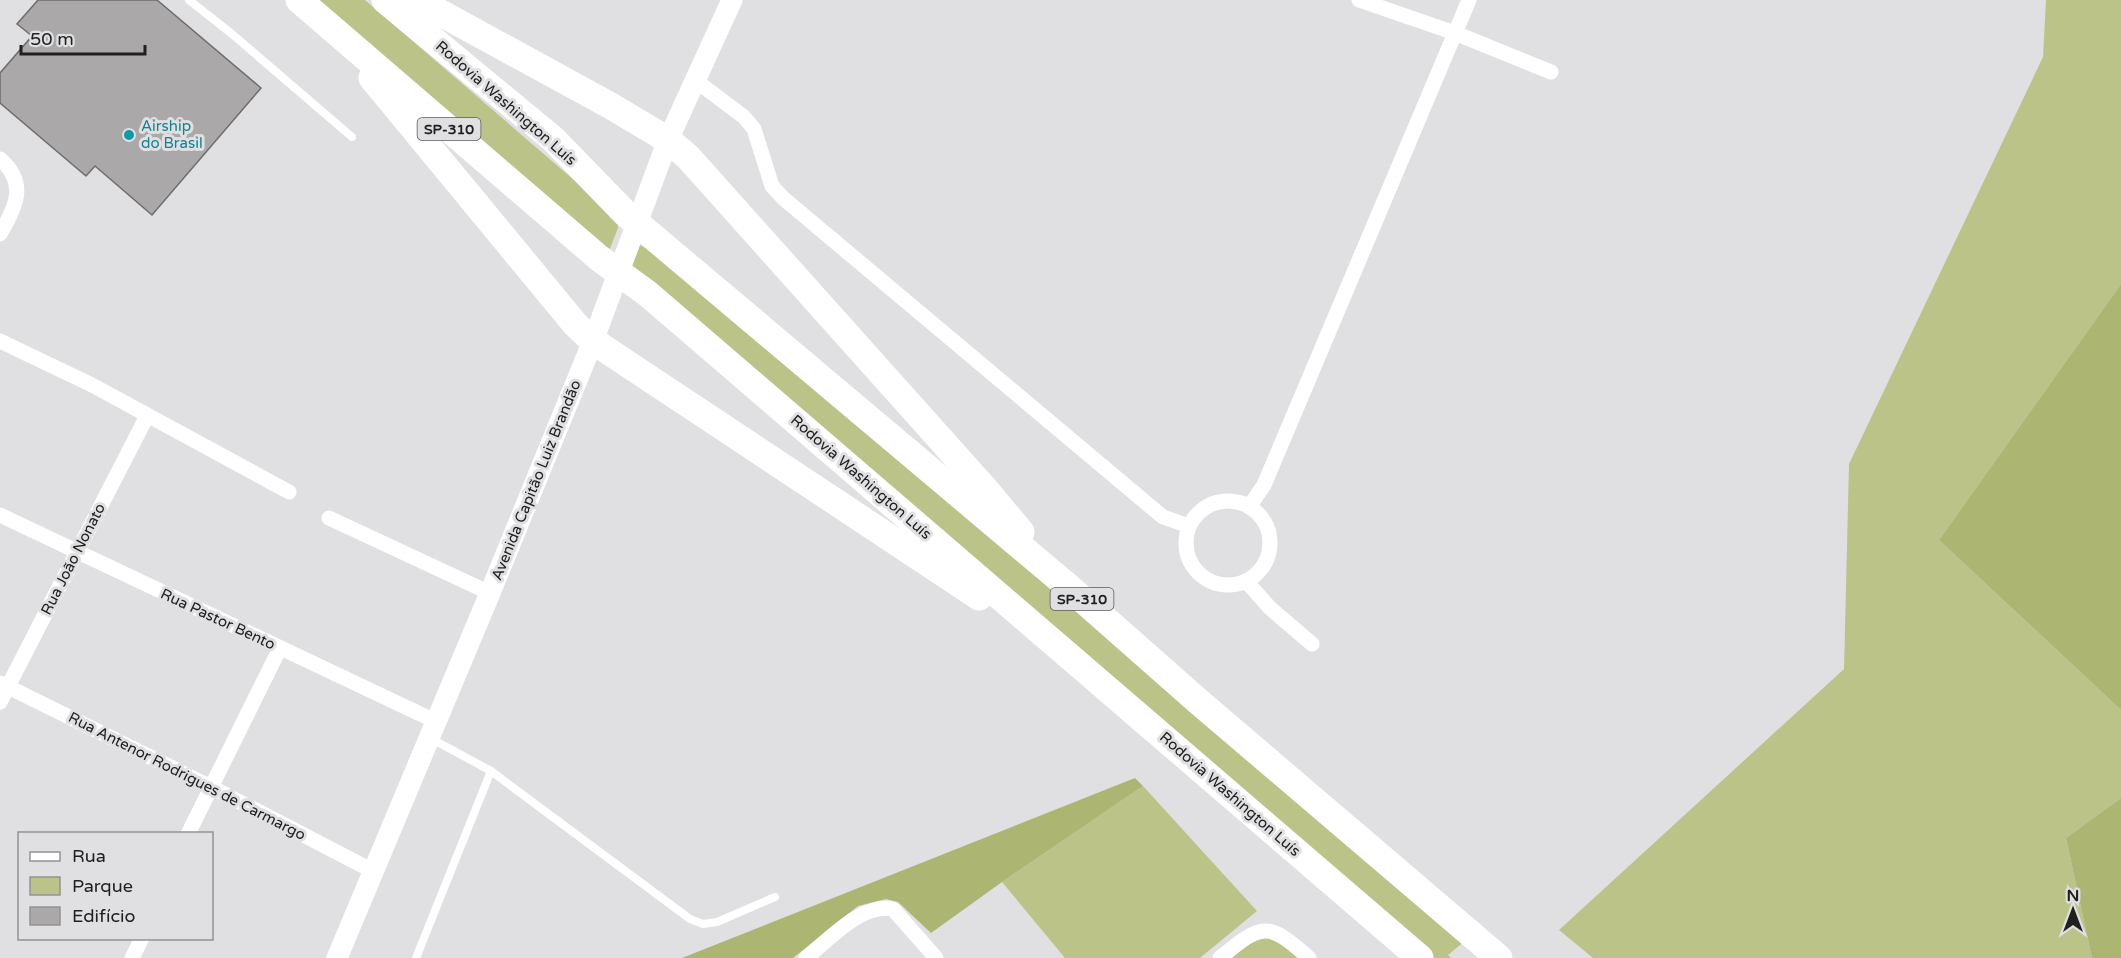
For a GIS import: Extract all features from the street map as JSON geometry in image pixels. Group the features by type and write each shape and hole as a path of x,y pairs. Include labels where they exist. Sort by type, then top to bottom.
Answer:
{"highway":[{"name":"Rodovia Washington Luís","path":"297,0 599,258 648,294 1420,958"},
{"path":"297,0 360,63 575,324 593,341 921,560 1068,655"},
{"name":"Rodovia Washington Luís","path":"385,0 553,139 626,214 1064,584 1499,958"},
{"path":"417,0 611,106 668,140 688,157 985,489 1064,584"}],"main road":[{"name":"Avenida Capitão Luiz Brandão","path":"337,958 593,341 668,140 732,0"}],"street":[{"path":"1359,0 1455,33 1551,72"},
{"path":"1249,507 1264,485 1469,0"},
{"path":"695,80 744,117 754,129 772,186 783,198 1163,517 1189,526"},
{"path":"0,159 14,175 18,194 12,215 0,234"},
{"path":"0,341 92,386 289,492"},
{"name":"Rua João Nonato","path":"0,702 4,685 77,552 147,416"},
{"path":"1230,501 1249,507 1264,521 1270,540 1270,550 1261,569 1246,582 1236,585 1215,584 1191,566 1185,546 1189,526 1194,518 1210,505 1230,501"},
{"name":"Rua Pastor Bento","path":"0,515 280,648 432,729"},
{"path":"329,518 490,593"},
{"path":"1246,582 1270,608 1312,644"},
{"path":"189,832 280,648"},
{"name":"Rua Antenor Rodrigues de Carmargo","path":"4,685 211,787 373,871"},
{"path":"806,958 863,912 883,907 893,909 936,958"},
{"path":"1220,958 1253,933 1266,930 1287,938 1310,958"},
{"path":"132,958 141,940"}],"lane":[{"path":"189,0 352,137"},
{"path":"432,729 690,919 704,924 717,922 775,897"},
{"path":"416,958 490,771"}],"green space":[{"path":"316,0 365,0 617,217 618,228 609,251"},
{"path":"2046,0 2121,0 2121,284 1939,540 2121,710 2121,798 2066,838 2092,958 1593,958 1559,930 1844,669 1849,464 2043,57"},
{"path":"640,245 656,253 1466,940 1448,955 1451,958 1434,958 1398,923 629,269"},
{"path":"2121,284 2121,710 1939,540"},
{"path":"1135,778 1143,786 931,933 898,902 886,899 858,906 793,958 682,958"},
{"path":"1143,786 1257,911 1200,958 1065,958 1002,882"},
{"path":"2121,798 2121,958 2092,958 2066,838"},
{"path":"1257,938 1270,938 1303,958 1228,958"}],"building":[{"name":"Airship do Brasil","path":"38,0 157,0 261,88 152,215 95,166 86,176 0,103 0,73 32,36 17,24"}],"place":[{"name":"Airship do Brasil","path":"129,135"}]}
